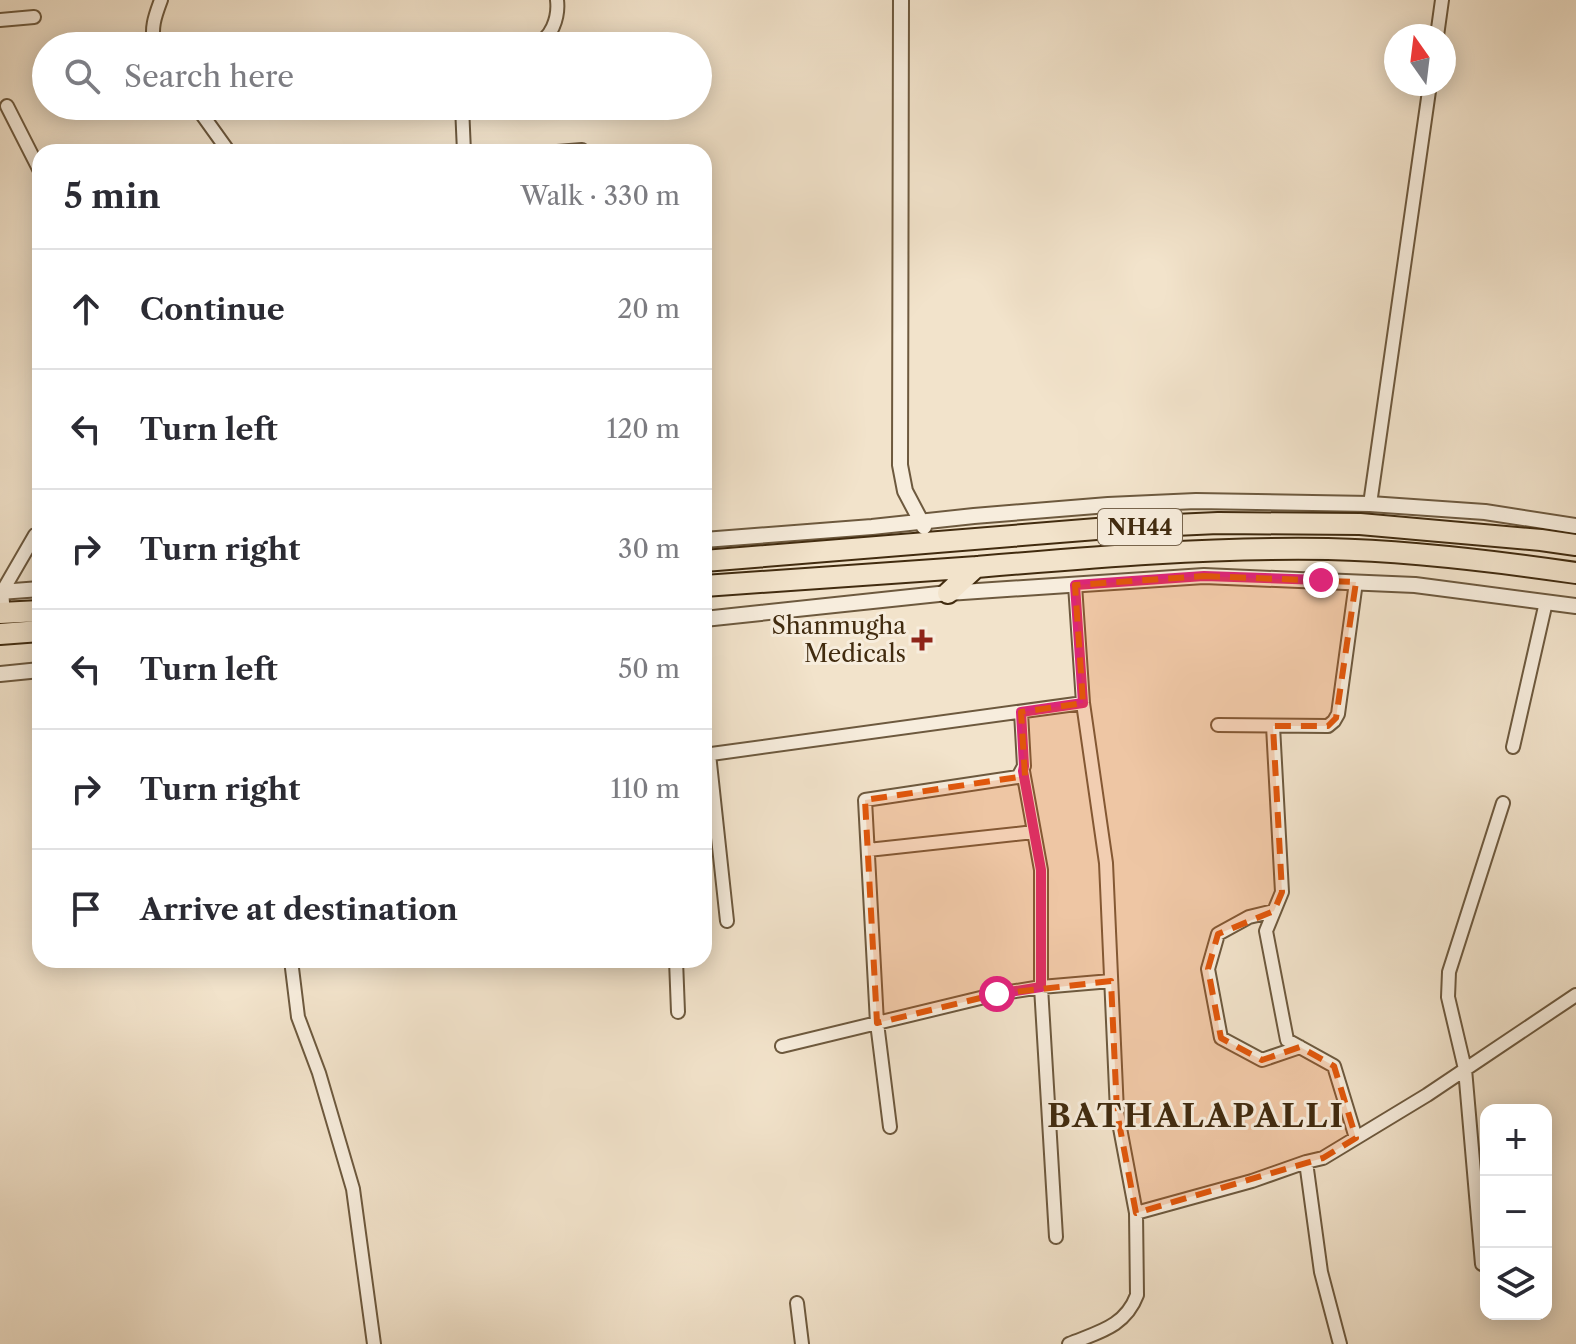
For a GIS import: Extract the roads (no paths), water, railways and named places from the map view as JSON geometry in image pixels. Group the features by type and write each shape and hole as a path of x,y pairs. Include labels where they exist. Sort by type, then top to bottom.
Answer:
{"highway":[{"name":"NH44","path":"712,560 1109,528 1218,523 1360,524 1576,545"},
{"name":"NH44","path":"712,585 1200,550 1329,549 1397,553 1576,573"},
{"path":"948,593 976,567"},
{"path":"2,602 32,609"},
{"path":"0,634 32,632"}],"street":[{"path":"153,32 153,19 161,0"},
{"path":"550,32 557,18 557,0"},
{"path":"901,0 900,465 905,491 934,543"},
{"path":"1439,24 1442,0"},
{"path":"0,20 34,17"},
{"path":"1370,504 1428,96"},
{"path":"7,106 32,155"},
{"path":"206,120 223,144"},
{"path":"463,120 464,144"},
{"path":"712,539 1108,505 1196,501 1370,504 1485,512 1576,526"},
{"path":"2,602 32,541"},
{"path":"712,618 948,593 1204,576 1415,585 1576,606"},
{"path":"1218,725 1328,726 1336,718 1356,582"},
{"path":"1069,1344 1122,1320 1137,1295 1136,1213 1117,1112 1106,863 1083,703 1075,585"},
{"path":"2,602 32,592"},
{"path":"1513,747 1546,602"},
{"path":"0,674 32,671"},
{"path":"712,753 1083,703"},
{"path":"1021,712 1023,771 1041,870 1041,987 1056,1237"},
{"path":"1273,726 1282,892 1266,931 1287,1040 1334,1066 1356,1138"},
{"path":"890,1127 877,1023 865,800 1018,777 1023,771"},
{"path":"712,796 727,921"},
{"path":"1481,1248 1465,1069 1448,997 1449,972 1503,803"},
{"path":"868,850 1034,832"},
{"path":"1274,911 1249,917 1218,934 1208,969 1221,1038 1262,1060 1300,1047"},
{"path":"292,968 298,1017 319,1073 353,1189 374,1344"},
{"path":"676,968 678,1012"},
{"path":"782,1046 997,994 1111,981"},
{"path":"1136,1213 1323,1158 1576,995"},
{"path":"1306,1162 1321,1272 1340,1344"},
{"path":"797,1303 802,1344"}],"place":[{"name":"Shanmugha Medicals","path":"922,640"}],"district":[{"name":"BATHALAPALLI","path":"1196,1116"}]}
